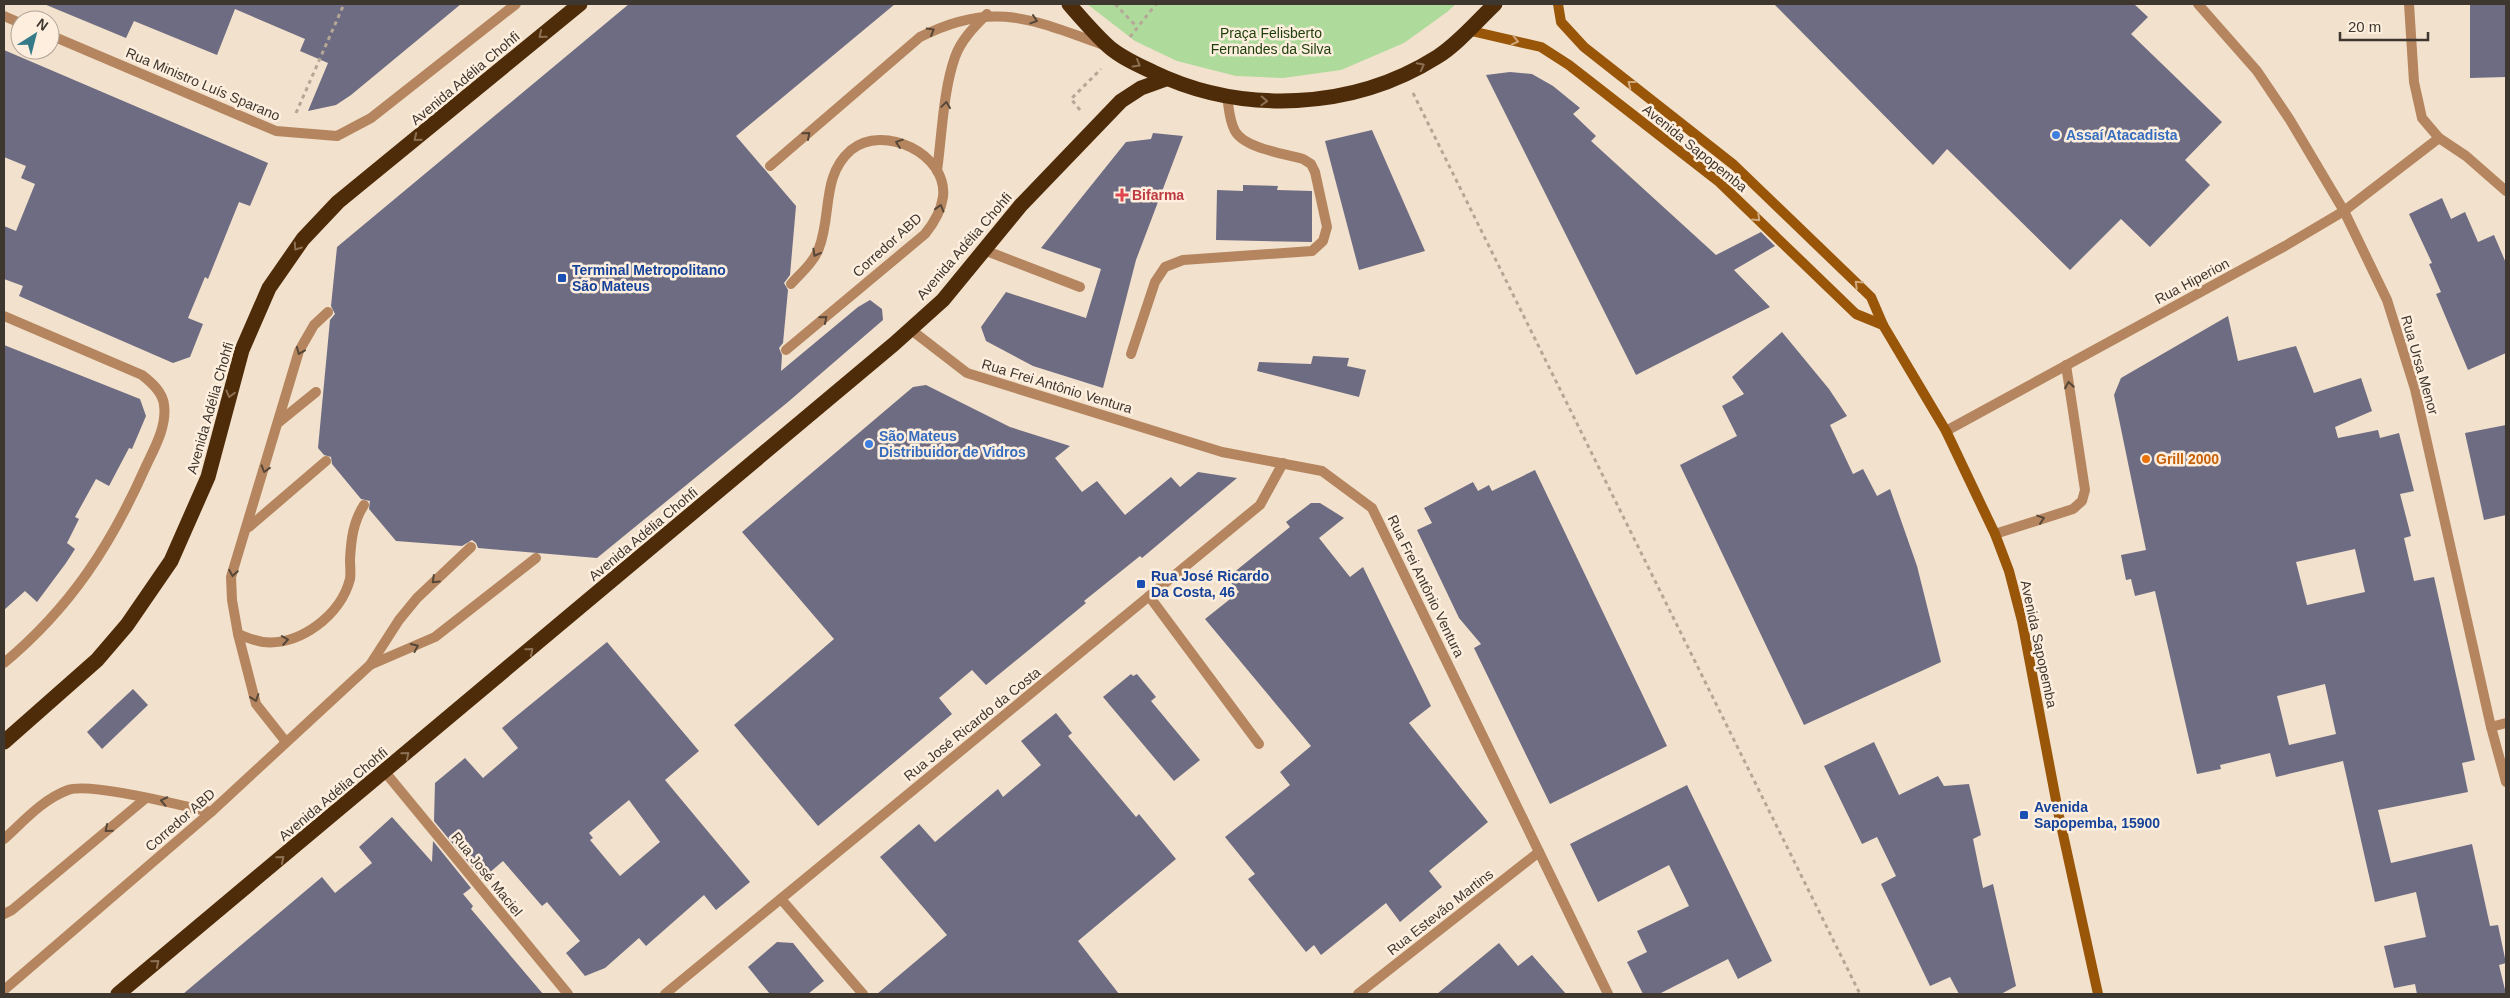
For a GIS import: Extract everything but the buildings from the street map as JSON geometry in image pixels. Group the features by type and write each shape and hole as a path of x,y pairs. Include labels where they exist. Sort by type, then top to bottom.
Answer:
{"highway":[{"name":"Avenida Adélia Chohfi","path":"4,742 97,660 126,625 171,561 208,477 242,350 269,288 303,239 338,202 580,4"},
{"path":"1069,4 1113,49 1166,78 1213,94 1261,101 1310,100 1358,92 1404,75 1438,57 1495,4"},
{"name":"Avenida Adélia Chohfi","path":"118,994 385,772 910,329 943,300 1021,205 1121,101 1142,88 1166,78"}],"main road":[{"name":"Avenida Sapopemba","path":"1558,4 1561,22 1584,47 1734,165 1871,297 1883,325 1946,431 1995,534 2022,621 2059,816 2098,994"},
{"name":"Avenida Sapopemba","path":"1467,30 1541,47 1569,65 1718,180 1856,314 1883,325"}],"street":[{"name":"Rua Ministro Luís Sparano","path":"60,39 276,131 337,136 371,118 516,4"},
{"name":"Rua Ursa Menor","path":"2198,4 2257,70 2290,120 2344,211 2387,300 2414,389 2491,727 2506,782"},
{"path":"2409,4 2414,82 2422,118 2439,138 2466,156 2506,191"},
{"path":"937,171 950,77 955,56 963,41 986,14"},
{"path":"770,166 920,38 956,20 986,14 1018,15 1113,49"},
{"path":"1131,354 1155,282 1165,267 1183,260 1312,251 1322,241 1328,227 1316,172 1310,164 1248,143 1236,133 1231,122 1228,96"},
{"name":"Rua Hiperion","path":"1946,431 2286,246 2344,211 2439,138"},
{"path":"791,284 809,265 818,250 823,235 828,194 833,174 840,161 853,148 864,142 892,140 915,150 937,171"},
{"name":"Corredor ABD","path":"786,350 925,234 937,217 943,196 942,183 937,171"},
{"path":"984,250 1080,287"},
{"path":"286,742 256,704 238,634 232,600 231,577 248,527 299,351 314,325 328,312"},
{"path":"4,316 142,376 154,384 164,402 164,417 160,436 128,508 86,576 36,636 4,663"},
{"name":"Rua Frei Antônio Ventura","path":"910,329 967,373 1222,452 1322,471 1372,508 1608,994"},
{"path":"1995,534 2073,508 2082,501 2085,490 2066,365"},
{"path":"279,422 316,392"},
{"path":"248,527 326,462"},
{"name":"Rua José Ricardo da Costa","path":"665,994 1260,505 1283,463"},
{"path":"238,634 263,642 296,638 316,626 330,613 350,579 356,517 364,505"},
{"name":"Corredor ABD","path":"4,990 211,812 370,665 398,620 432,582 471,547"},
{"name":"Corredor ABD","path":"370,665 435,637 536,558"},
{"path":"1149,596 1259,744"},
{"path":"2491,727 2506,723"},
{"name":"Rua José Maciel","path":"385,772 568,994"},
{"path":"4,839 54,797 70,789 84,788 146,798 211,812"},
{"path":"4,914 12,910 146,798"},
{"name":"Rua Estevão Martins","path":"1358,994 1539,852"},
{"path":"781,899 863,994"}],"path":[{"path":"288,132 344,4"},
{"path":"1115,4 1137,26"},
{"path":"1095,127 1071,99 1113,49 1156,4"},
{"path":"1404,75 1860,994"}],"green space":[{"name":"Praça Felisberto Fernandes da Silva","path":"1087,4 1456,4 1404,43 1341,70 1283,78 1236,76 1177,61 1135,41"}],"place":[{"name":"Assaí Atacadista","path":"2056,135"},
{"name":"Bifarma","path":"1122,195"},
{"name":"Terminal Metropolitano São Mateus","path":"562,278"},
{"name":"São Mateus Distribuidor de Vidros","path":"869,444"},
{"name":"Grill 2000","path":"2146,459"},
{"name":"Rua José Ricardo Da Costa, 46","path":"1141,584"},
{"name":"Avenida Sapopemba, 15900","path":"2024,815"}]}
